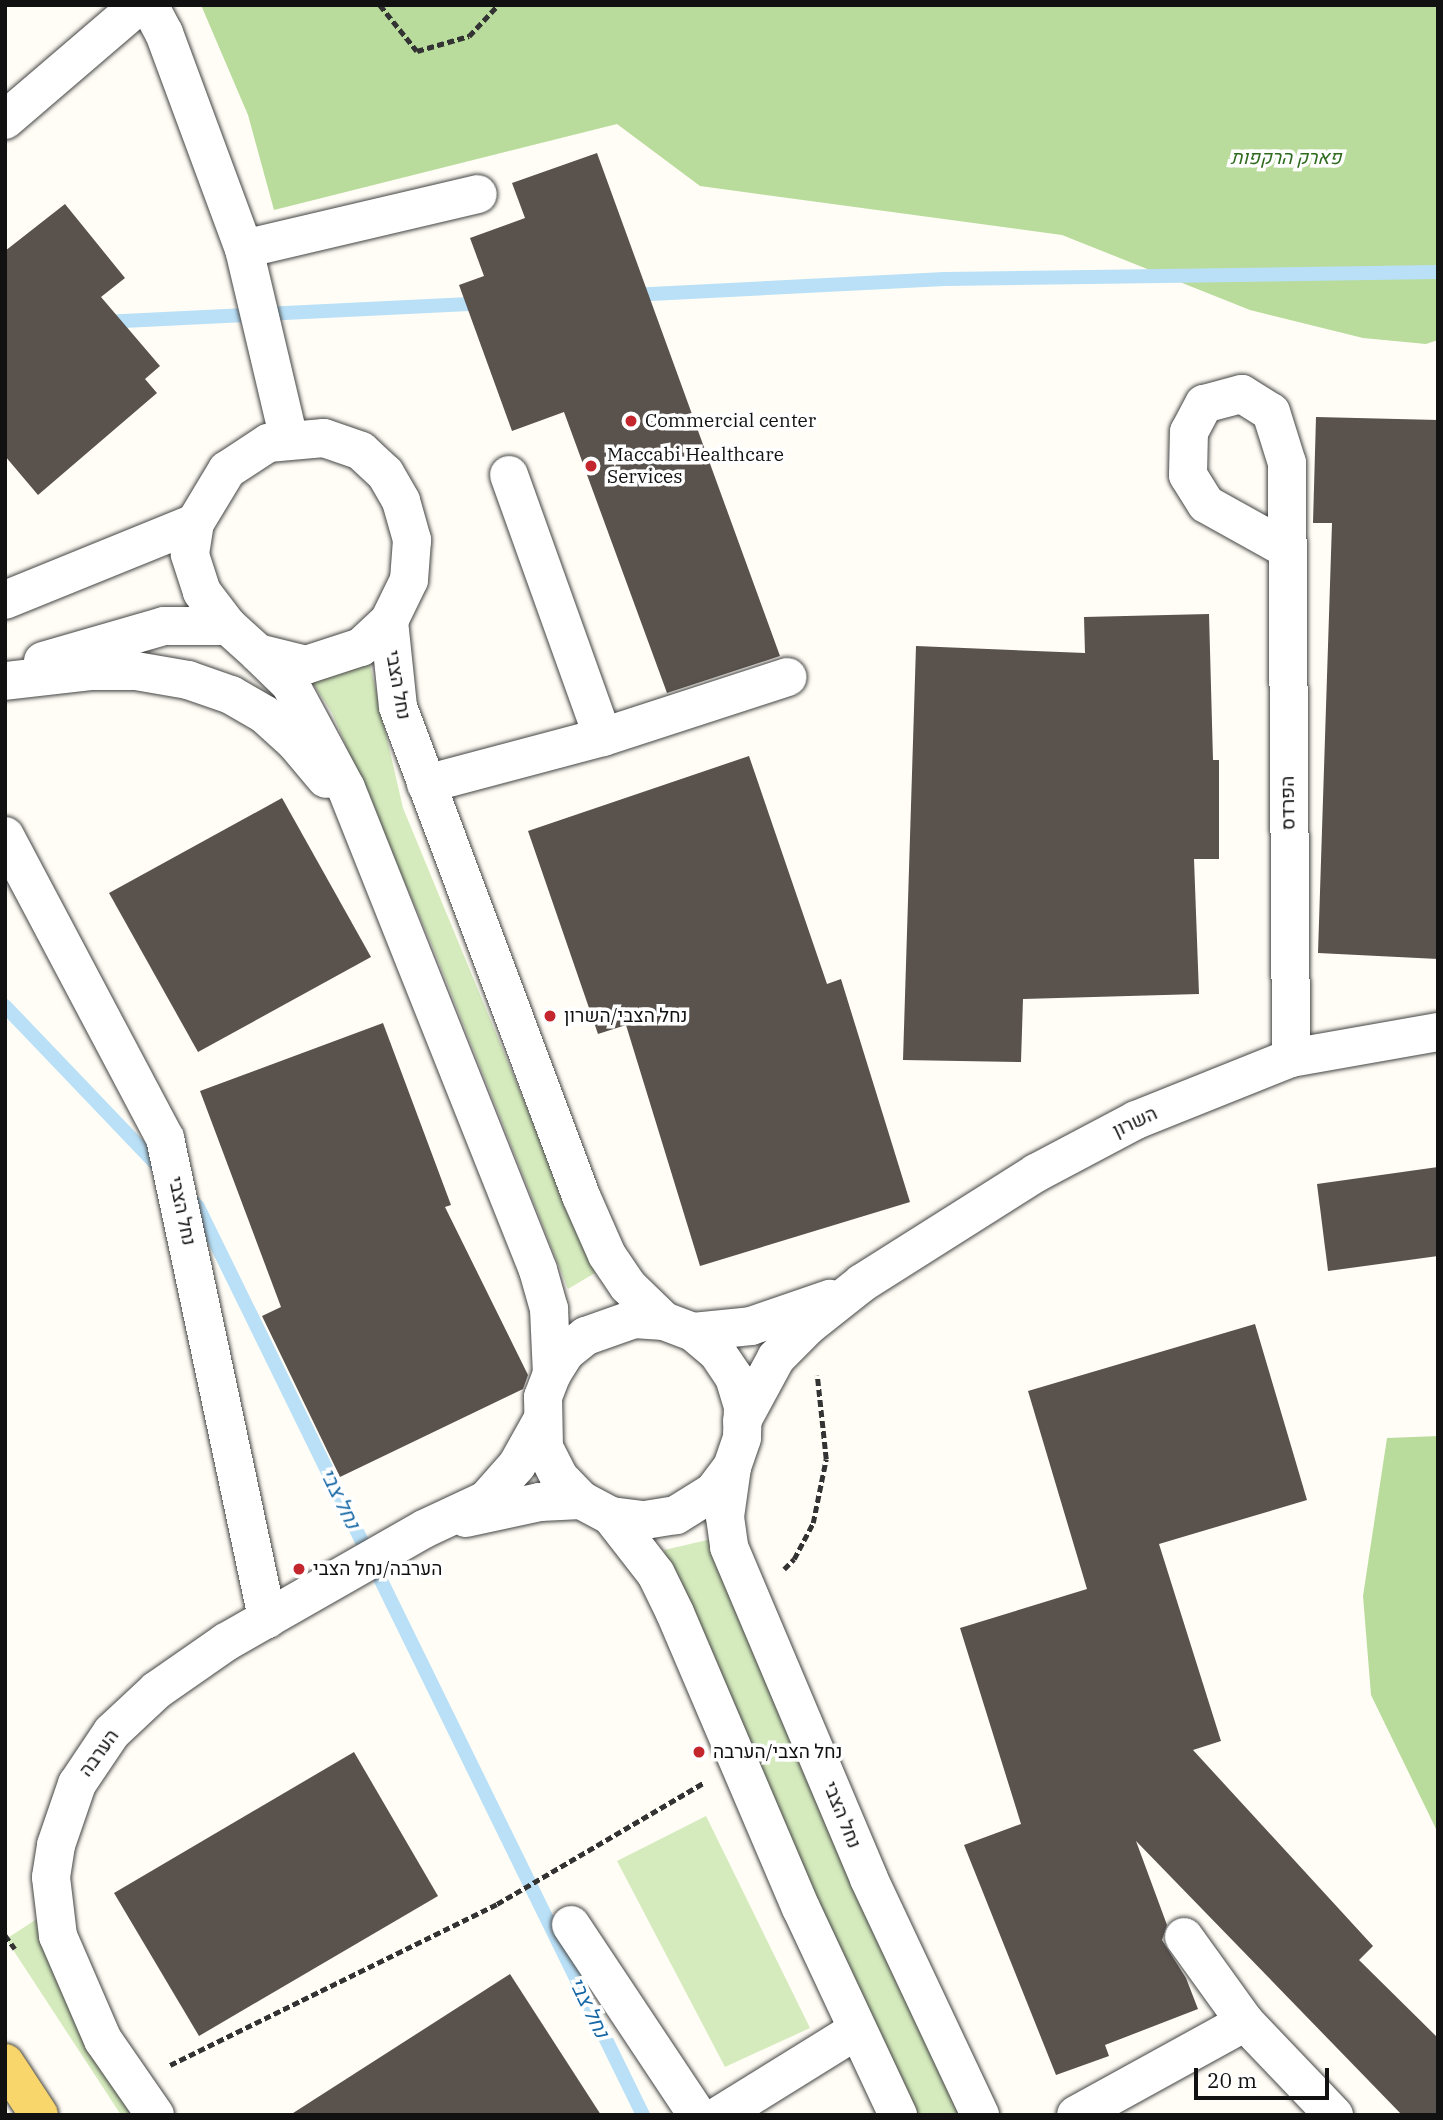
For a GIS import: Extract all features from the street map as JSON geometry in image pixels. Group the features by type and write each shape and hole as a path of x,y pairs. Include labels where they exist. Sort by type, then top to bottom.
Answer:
{"main road":[{"path":"5,2063 39,2115"}],"street":[{"path":"5,120 139,5"},
{"path":"149,5 164,33 244,249 289,439"},
{"path":"244,249 478,194"},
{"path":"258,653 316,665 362,647 389,621 409,580 412,540 401,502 385,473 361,451 324,438 289,439 268,443 227,470 195,523 190,554 202,592 228,626 290,684 314,722 362,828 538,1270 549,1309 552,1374 541,1422 544,1448 559,1477 596,1508 656,1574 857,2030 898,2115"},
{"path":"509,475 603,737"},
{"path":"5,600 195,523"},
{"name":"הפרדס","path":"1285,548 1291,1058"},
{"name":"נחל הצבי","path":"389,621 398,707 602,1243 628,1286 678,1327"},
{"path":"5,678 97,643 164,626 228,626"},
{"path":"5,678 50,673 136,671 188,680 231,695 265,715 296,741 362,828"},
{"path":"426,784 603,737 788,677"},
{"name":"נחל הצבי","path":"5,836 165,1138 267,1619"},
{"name":"השרון","path":"742,1421 776,1358 808,1326 862,1283 1036,1173 1136,1120 1291,1058 1438,1031"},
{"name":"השרון","path":"678,1327 751,1326 823,1302 862,1283"},
{"path":"552,1374 566,1352 608,1325 634,1319 678,1327 717,1352 734,1377 742,1421 732,1467 713,1492 676,1515 643,1520 596,1508"},
{"name":"הערבה","path":"155,2115 98,2029 58,1936 51,1877 56,1845 77,1784 112,1731 157,1690 267,1619 424,1529 486,1500 517,1465 541,1422"},
{"name":"נחל הצבי","path":"732,1467 725,1517 728,1537 750,1601 869,1880 979,2115"},
{"name":"הערבה","path":"424,1529 540,1502 596,1508"},
{"path":"571,1925 697,2115"},
{"path":"1184,1937 1245,2022 1334,2115"},
{"path":"1076,2115 1245,2022"},
{"path":"720,2115 857,2030"}],"path":[{"path":"380,5 417,51 469,36 498,5"},
{"path":"750,1601 794,1559 813,1523 826,1459 808,1326"},
{"path":"133,2083 497,1904 740,1762"}],"green space":[{"name":"פארק הרקפות","path":"201,5 1438,5 1438,340 1426,344 1363,338 1250,310 1062,235 700,186 617,124 274,210 248,115"},
{"path":"365,643 403,808 595,1273 568,1289 434,950 332,713 302,666"},
{"path":"1438,1436 1438,1833 1371,1695 1363,1596 1387,1438"},
{"path":"716,1538 973,2115 905,2115 682,1610 664,1550"},
{"path":"706,1816 810,2028 725,2067 617,1861"},
{"path":"43,1915 165,2115 121,2115 6,1939"}],"building":[{"name":"Commercial center","path":"597,153 780,656 667,693 564,412 512,431 459,285 484,276 470,238 525,218 512,183"},
{"path":"65,204 125,278 101,297 160,366 145,379 157,393 38,495 5,456 5,251"},
{"path":"1316,417 1438,420 1438,959 1318,953 1332,523 1313,523"},
{"path":"1209,614 1213,760 1219,760 1219,859 1194,859 1199,994 1023,999 1021,1062 903,1060 916,646 1085,653 1084,617"},
{"path":"749,756 827,984 841,979 910,1202 700,1266 626,1025 598,1034 528,831"},
{"path":"282,798 371,957 198,1052 109,893"},
{"path":"383,1023 451,1205 445,1207 528,1375 523,1389 340,1477 262,1316 281,1307 200,1091"},
{"path":"1438,1167 1438,1256 1328,1271 1317,1184"},
{"path":"1255,1324 1307,1500 1159,1544 1221,1741 1193,1750 1373,1946 1359,1960 1438,2038 1438,2115 1402,2115 1136,1841 1167,1925 1162,1940 1186,1978 1198,2009 1105,2045 1109,2056 1056,2075 964,1845 1021,1824 960,1628 1087,1589 1028,1391"},
{"path":"354,1752 438,1896 199,2036 114,1893"},
{"path":"510,1974 601,2115 290,2115"}],"waterway":[{"path":"631,295 945,279 1438,272"},
{"path":"103,322 485,303"},
{"name":"נחל צבי","path":"5,1006 160,1168"},
{"name":"נחל צבי","path":"189,1197 198,1207 643,2115"}],"place":[{"name":"Commercial center","path":"631,421"},
{"name":"Maccabi Healthcare Services","path":"591,466"},
{"name":"נחל הצבי/השרון","path":"550,1016"},
{"name":"הערבה/נחל הצבי","path":"299,1569"},
{"name":"נחל הצבי/הערבה","path":"699,1752"}]}
